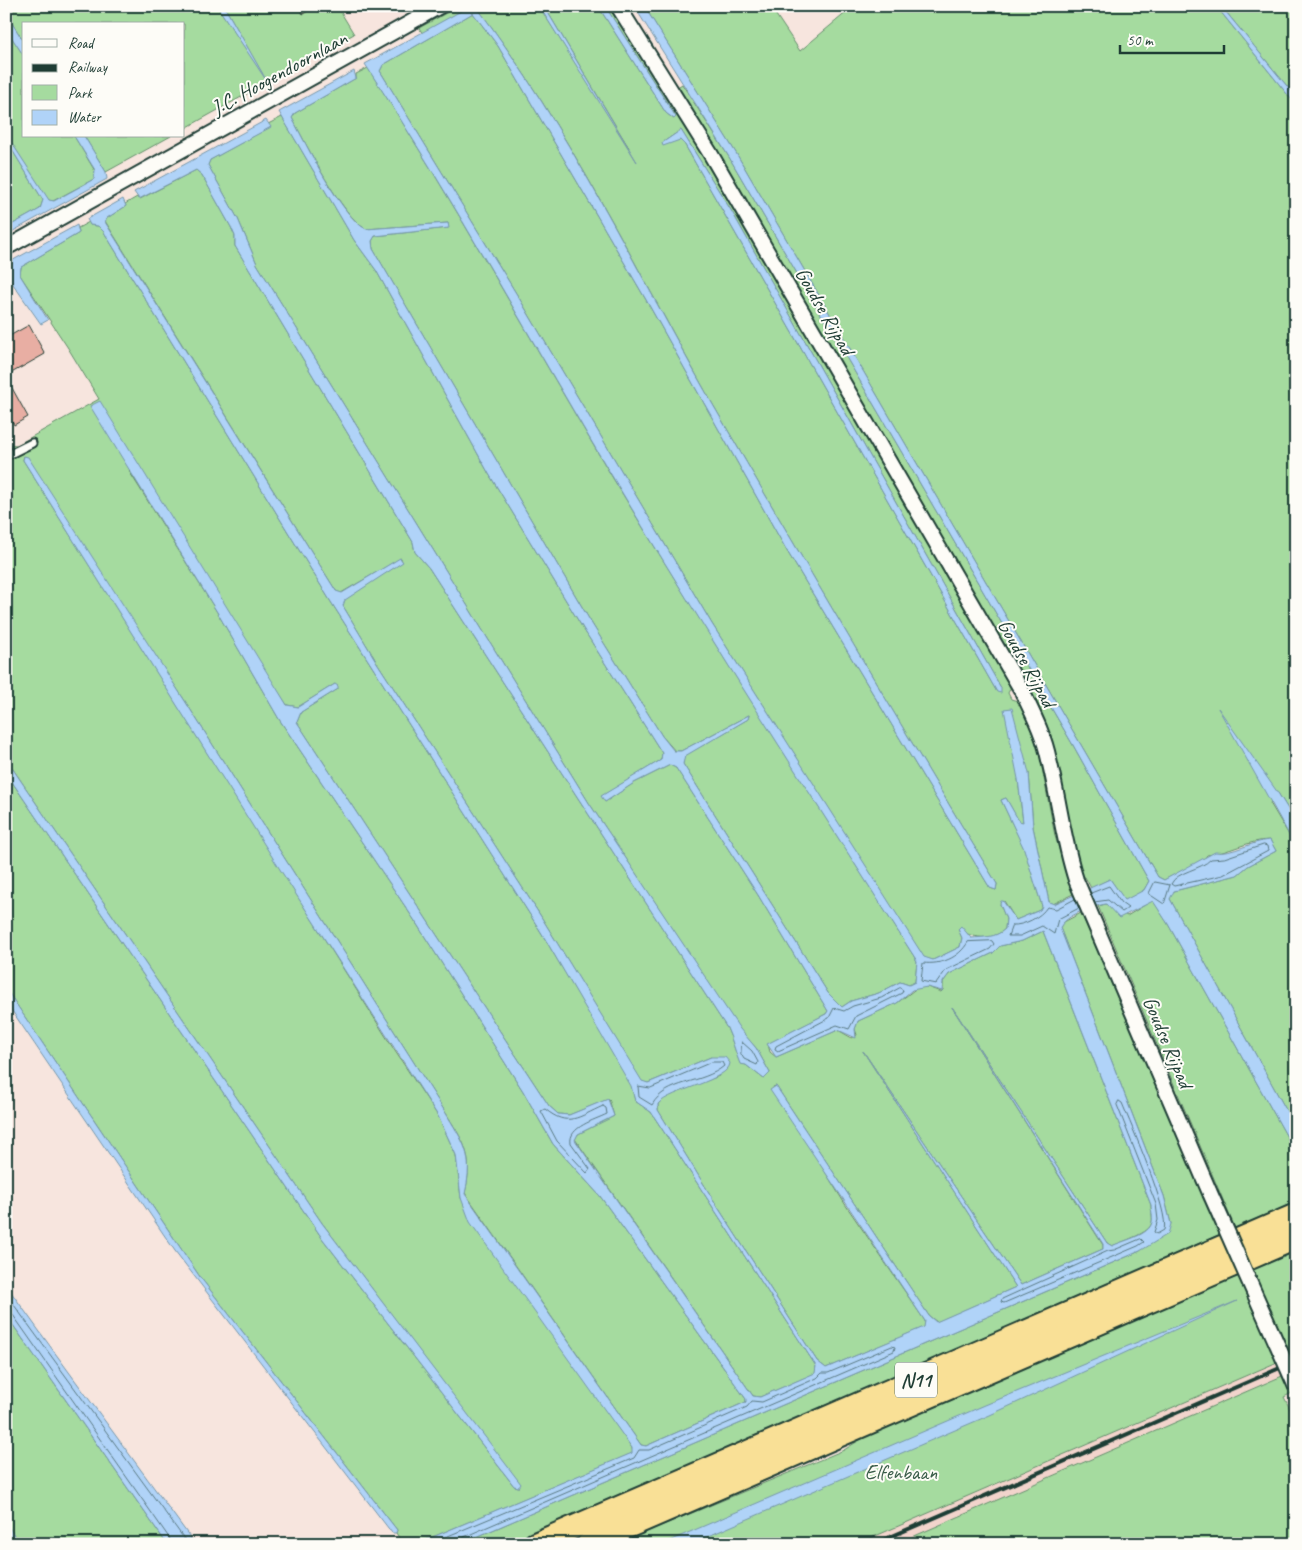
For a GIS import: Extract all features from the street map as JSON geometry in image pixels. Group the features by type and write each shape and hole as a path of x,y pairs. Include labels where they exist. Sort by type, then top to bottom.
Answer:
{"highway":[{"name":"N11","path":"535,1544 1296,1215"},
{"name":"N11","path":"588,1544 1296,1238"}],"street":[{"name":"J.C. Hoogendoornlaan","path":"6,248 440,6"},
{"name":"Goudse Rijpad","path":"618,6 710,153 1022,692 1041,731 1049,759 1066,848 1076,880 1210,1193 1296,1387"}],"lane":[{"path":"6,456 32,443"}],"shaded area":[{"path":"1296,1354 1296,1370 896,1544 857,1544"}],"green space":[{"path":"6,6 217,6 262,73 224,6 337,6 354,34 185,128 185,22 22,22 22,39 6,14"},
{"path":"459,6 470,6 423,34 419,28"},
{"path":"476,6 539,6 629,148 544,6 598,6 666,113 674,119 676,117 605,6 611,6 737,210 1012,685 1008,693 1011,699 1021,702 1035,731 1055,836 1073,894 1053,904 1049,902 1033,827 1029,773 1018,779 1023,822 1019,822 1006,798 1001,800 1024,848 1042,906 1040,910 1016,920 1004,901 1000,904 1006,919 1005,929 1000,933 994,936 981,937 969,935 958,929 962,938 960,947 933,960 924,958 712,624 522,303 380,71 383,65 473,13 498,46 645,298 787,551 990,888 996,890 997,884 853,644 712,403 572,150 510,53","holes":["681,130 732,212 1001,688 997,692 685,145 680,140 662,143"]},
{"path":"644,6 770,6 800,51 854,6 1216,6 1296,105 1296,822 1278,793 1270,803 1296,847 1296,1128 1170,899 1174,891 1237,875 1248,866 1276,851 1270,840 1254,842 1207,855 1203,861 1164,880 1158,877 736,153"},
{"path":"1221,6 1296,6 1296,97"},
{"path":"6,29 22,53 22,138 75,138 95,171 94,179 53,201 48,200 6,134"},
{"path":"368,68 461,219 648,536 917,961 915,982 909,985 900,982 879,993 851,1001 842,1007 828,993 683,764 684,756 748,719 749,715 681,751 675,751 662,736 592,624 373,249 372,241 375,236 448,228 448,223 366,229 346,210 325,179 292,118 295,113 356,78 356,74"},
{"path":"682,84 729,157 1073,745 1149,881 1144,890 1125,901 1110,879 1091,888 1085,877 1082,877 1072,843 1053,746 1037,706 676,88"},
{"path":"282,117 354,240 376,270 489,474 662,753 661,760 602,796 605,802 634,783 670,765 676,768 758,895 828,1011 826,1014 768,1044 770,1052 776,1057 838,1030 852,1038 857,1035 855,1029 858,1021 897,1003 918,987 927,987 941,992 943,990 943,982 949,974 993,953 1000,946 1022,941 1043,931 1151,1205 1152,1223 1144,1232 1112,1246 1107,1243 952,1007 1103,1245 1103,1249 1021,1285 863,1051 1016,1287 937,1322 929,1316 776,1086 773,1087 845,1204 925,1321 925,1327 826,1368 817,1361 658,1110 658,1104 665,1097 719,1076 711,1057 648,1083 642,1082 540,915 376,661 343,606 344,600 402,562 401,558 341,593 336,591 105,221 126,206 125,204 137,197 140,199 196,170 202,175 231,227 235,236 235,246 413,542 415,552 429,568 727,1028 740,1063 746,1065 764,1079 770,1073 756,1048 740,1030 589,803 257,264 238,219 208,165 210,160 270,127 268,124"},
{"path":"85,138 167,138 106,172"},
{"path":"6,140 43,200 40,209 6,228"},
{"path":"89,222 90,225 98,226 104,232 331,602 541,932 632,1086 635,1101 651,1112 816,1366 816,1373 760,1397 753,1396 575,1139 578,1134 614,1116 609,1099 569,1115 558,1114 549,1106 297,722 301,712 338,689 335,684 298,707 287,705 129,471 217,612 279,719 413,918 523,1091 553,1144 600,1196 746,1399 746,1402 646,1446 641,1445 465,1193 468,1179 468,1158 457,1131 185,701 24,456 23,460 395,1051 438,1116 456,1155 461,1198 632,1448 633,1453 416,1544 403,1544 396,1533 397,1530 200,1277 6,989 6,773 322,1238 514,1486 519,1487 520,1484 322,1223 6,759 6,444 17,445 99,399 20,275 21,267 79,233 78,228"},
{"path":"1153,900 1296,1153 1296,1202 1235,1228 1098,906 1106,904 1127,916"},
{"path":"1081,913 1204,1190 1221,1234 509,1544 460,1544 1140,1251 1171,1224 1164,1196 1060,928 1062,923"},
{"name":"Elfenbaan","path":"1296,1250 1296,1354 857,1544 617,1544 844,1450 875,1430"},
{"path":"6,1315 167,1544 20,1544 6,1523"},
{"path":"1296,1370 1296,1391 1284,1397 1296,1421 1296,1544 896,1544"}],"water":[{"path":"217,6 224,6 268,83"},
{"path":"470,6 476,6 510,53 572,151 712,403 853,644 997,884 996,890 990,888 787,551 645,298 498,46 473,13 383,65 380,71 522,303 712,624 924,957 933,960 960,947 962,938 958,929 961,926 971,938 989,936 1001,932 1005,929 1006,919 1000,904 1001,901 1003,901 1016,920 1040,910 1042,906 1024,849 1001,800 1006,798 1019,821 1023,822 1018,779 1004,709 1012,708 1029,773 1033,827 1049,902 1054,904 1110,879 1125,900 1144,890 1149,881 1073,745 729,157 634,6 644,6 736,153 1158,877 1164,880 1215,852 1229,852 1270,840 1276,851 1248,866 1237,875 1174,891 1170,899 1296,1128 1296,1153 1168,924 1153,901 1119,918 1106,904 1073,915 1060,928 1164,1196 1171,1224 1168,1234 1140,1251 460,1544 416,1544 632,1453 632,1448 470,1222 461,1198 456,1155 438,1116 281,871 23,460 24,456 28,457 185,701 451,1122 462,1141 468,1158 468,1180 465,1194 641,1445 646,1446 746,1402 746,1399 600,1196 553,1144 523,1091 413,918 279,719 217,612 90,406 100,401 287,705 298,707 335,684 338,686 338,689 301,712 297,722 549,1106 558,1114 569,1115 608,1099 614,1116 578,1134 575,1140 753,1396 760,1397 815,1373 816,1366 651,1112 635,1101 631,1086 541,932 331,602 104,232 98,226 90,225 87,219 123,199 126,206 107,218 105,222 336,591 342,593 400,558 403,562 345,600 343,606 376,661 540,915 642,1081 648,1083 711,1057 725,1057 730,1063 727,1069 720,1075 665,1099 658,1104 658,1110 817,1361 826,1368 924,1327 925,1321 770,1090 776,1086 929,1316 936,1322 1016,1287 863,1051 1021,1285 1103,1249 1103,1244 952,1007 1107,1243 1112,1246 1139,1235 1148,1229 1152,1220 1151,1205 1043,931 1022,941 1000,946 993,953 949,974 943,982 942,991 927,987 912,990 897,1003 858,1021 855,1029 856,1038 838,1030 776,1057 767,1044 826,1014 828,1011 758,895 676,768 670,765 634,783 605,802 601,796 661,760 662,753 489,474 376,270 354,240 279,112 354,71 356,78 295,113 292,118 315,162 346,211 366,229 448,223 449,228 375,236 372,241 373,249 592,624 662,736 674,751 681,751 749,715 748,719 685,756 683,764 828,993 842,1007 851,1001 879,993 900,982 909,985 915,982 917,961 654,546 431,168 365,64"},
{"path":"539,6 544,6 637,162"},
{"path":"598,6 605,6 676,117 674,119 666,113"},
{"path":"1216,6 1221,6 1296,97 1296,105"},
{"path":"6,14 22,39 22,53 6,29"},
{"path":"266,120 271,127 210,160 208,165 238,219 257,264 589,803 740,1029 756,1048 770,1073 764,1079 746,1065 740,1064 727,1028 429,568 415,552 413,542 235,246 235,236 231,227 202,175 196,170 139,199 134,192"},
{"path":"681,130 732,212 1001,688 1001,693 997,692 685,145 680,140 663,146 662,143"},
{"path":"6,134 49,200 54,201 94,179 95,170 75,138 85,138 106,172 107,179 6,235 6,228 40,209 43,200 6,140"},
{"path":"77,225 79,233 21,267 20,275 48,320 41,324 6,274 6,264"},
{"path":"1218,708 1278,793 1296,822 1296,847"},
{"path":"6,759 322,1223 521,1484 519,1487 514,1486 322,1238 6,773"},
{"path":"6,989 200,1277 397,1530 396,1533 392,1533 175,1251 6,1002"},
{"path":"6,1285 195,1544 167,1544 6,1315"},
{"path":"1237,1301 990,1415 690,1544 662,1544 985,1405"},
{"path":"6,1523 20,1544 14,1544 6,1532"}],"building":[{"path":"298,6 314,6 314,7 303,14"},
{"path":"29,325 45,354 6,376 6,338"},
{"path":"12,388 28,417 14,425 6,412 6,391"}],"railway":[{"path":"874,1544 1296,1361"}]}
